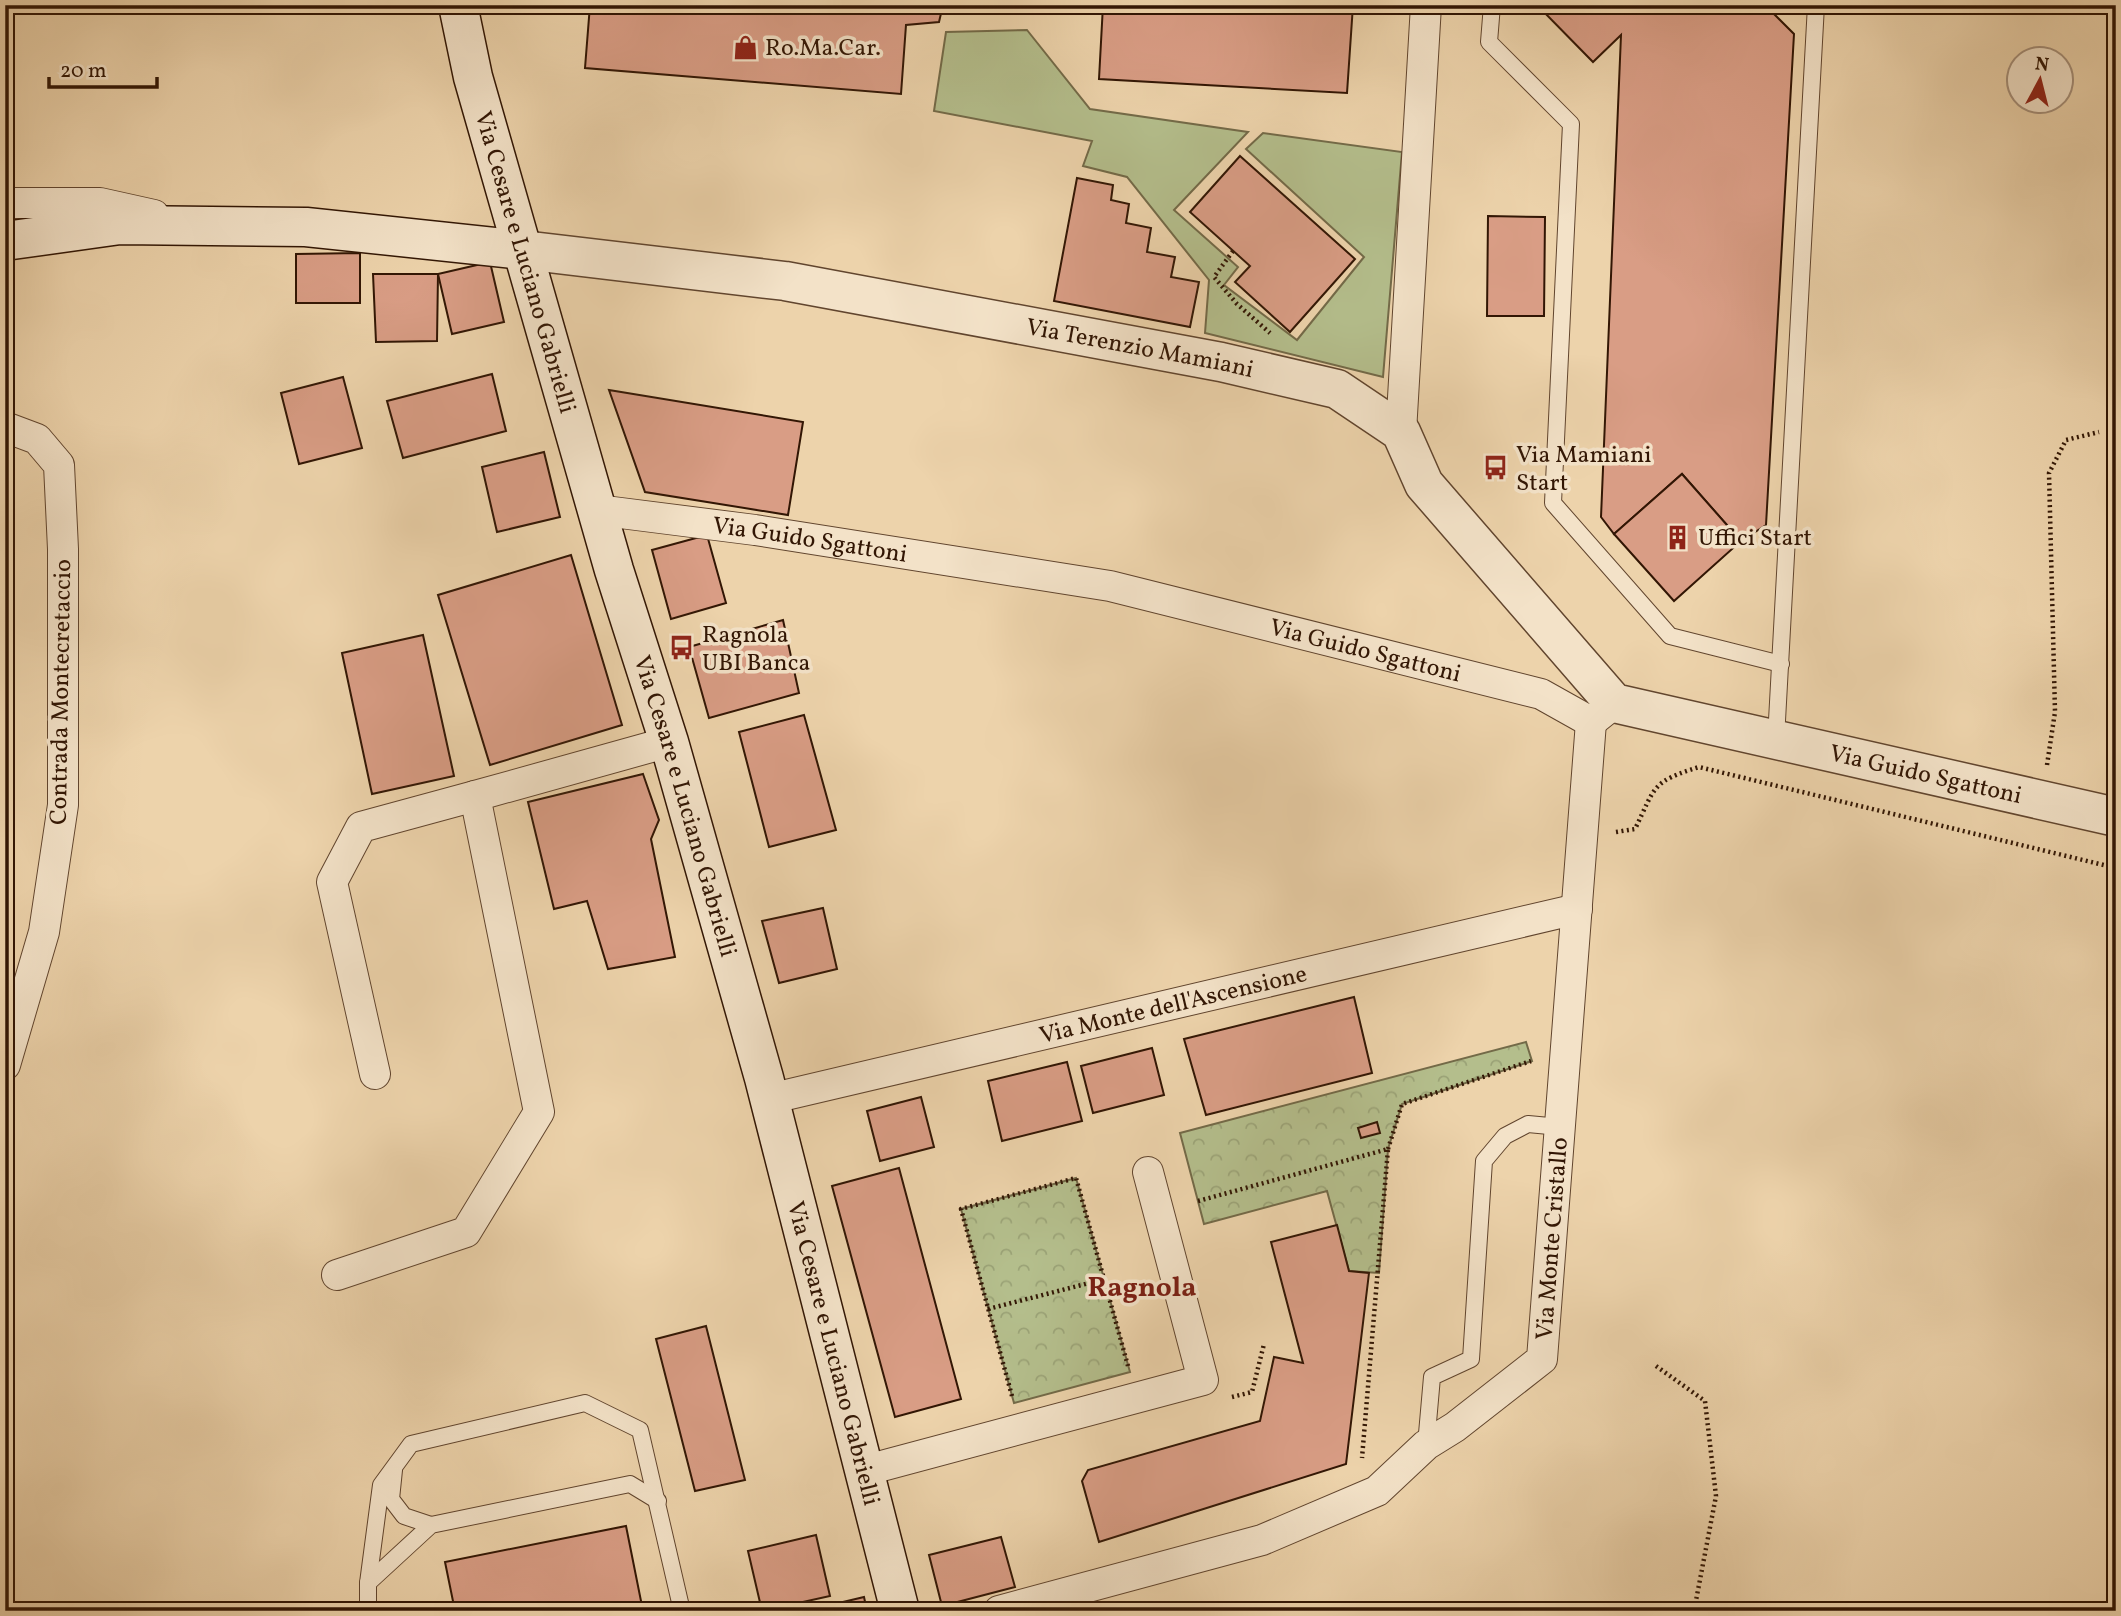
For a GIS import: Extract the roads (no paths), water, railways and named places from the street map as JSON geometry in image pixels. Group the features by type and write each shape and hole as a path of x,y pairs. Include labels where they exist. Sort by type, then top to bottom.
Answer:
{"main road":[{"name":"Via Cesare e Luciano Gabrielli","path":"458,5 472,77 597,510 669,742 769,1098 900,1611"},
{"name":"Via Terenzio Mamiani","path":"5,241 120,225 306,227 785,281 1222,362 1337,389 1401,432"},
{"path":"1401,432 1423,484 1602,712"},
{"name":"Via Guido Sgattoni","path":"1602,712 1776,738 2116,817"}],"street":[{"path":"1401,432 1426,5"},
{"path":"5,202 100,203 202,226"},
{"name":"Contrada Montecretaccio","path":"5,427 37,439 59,465 63,550 63,805 44,932 5,1066"},
{"name":"Via Guido Sgattoni","path":"597,510 755,530 1110,586 1541,694 1602,712"},
{"name":"Via Monte Cristallo","path":"986,1607 1262,1540 1377,1491 1426,1445 1455,1427 1542,1359 1577,909 1580,835 1602,712"},
{"path":"375,1074 332,882 361,827 669,742"},
{"path":"337,1275 466,1233 539,1112 475,796"},
{"name":"Via Monte dell'Ascensione","path":"769,1098 1577,909"},
{"path":"863,1471 1203,1380 1148,1172"}],"lane":[{"path":"1492,5 1489,43 1571,124 1553,503 1670,636 1781,664"},
{"path":"1776,738 1815,5"},
{"path":"1426,1445 1432,1377 1471,1359 1484,1161 1505,1136 1528,1124 1560,1127"},
{"path":"368,1611 368,1583 381,1485 411,1444 585,1403 640,1430 682,1611"},
{"path":"394,1468 391,1499 404,1516 431,1525 630,1484 658,1501"},
{"path":"368,1583 431,1525"}],"place":[{"name":"Ro.Ma.Car.","path":"745,47"},
{"name":"Via Mamiani Start","path":"1496,468"},
{"name":"Uffici Start","path":"1678,537"},
{"name":"Ragnola UBI Banca","path":"682,648"}],"district":[{"name":"Ragnola","path":"1142,1286"}]}
